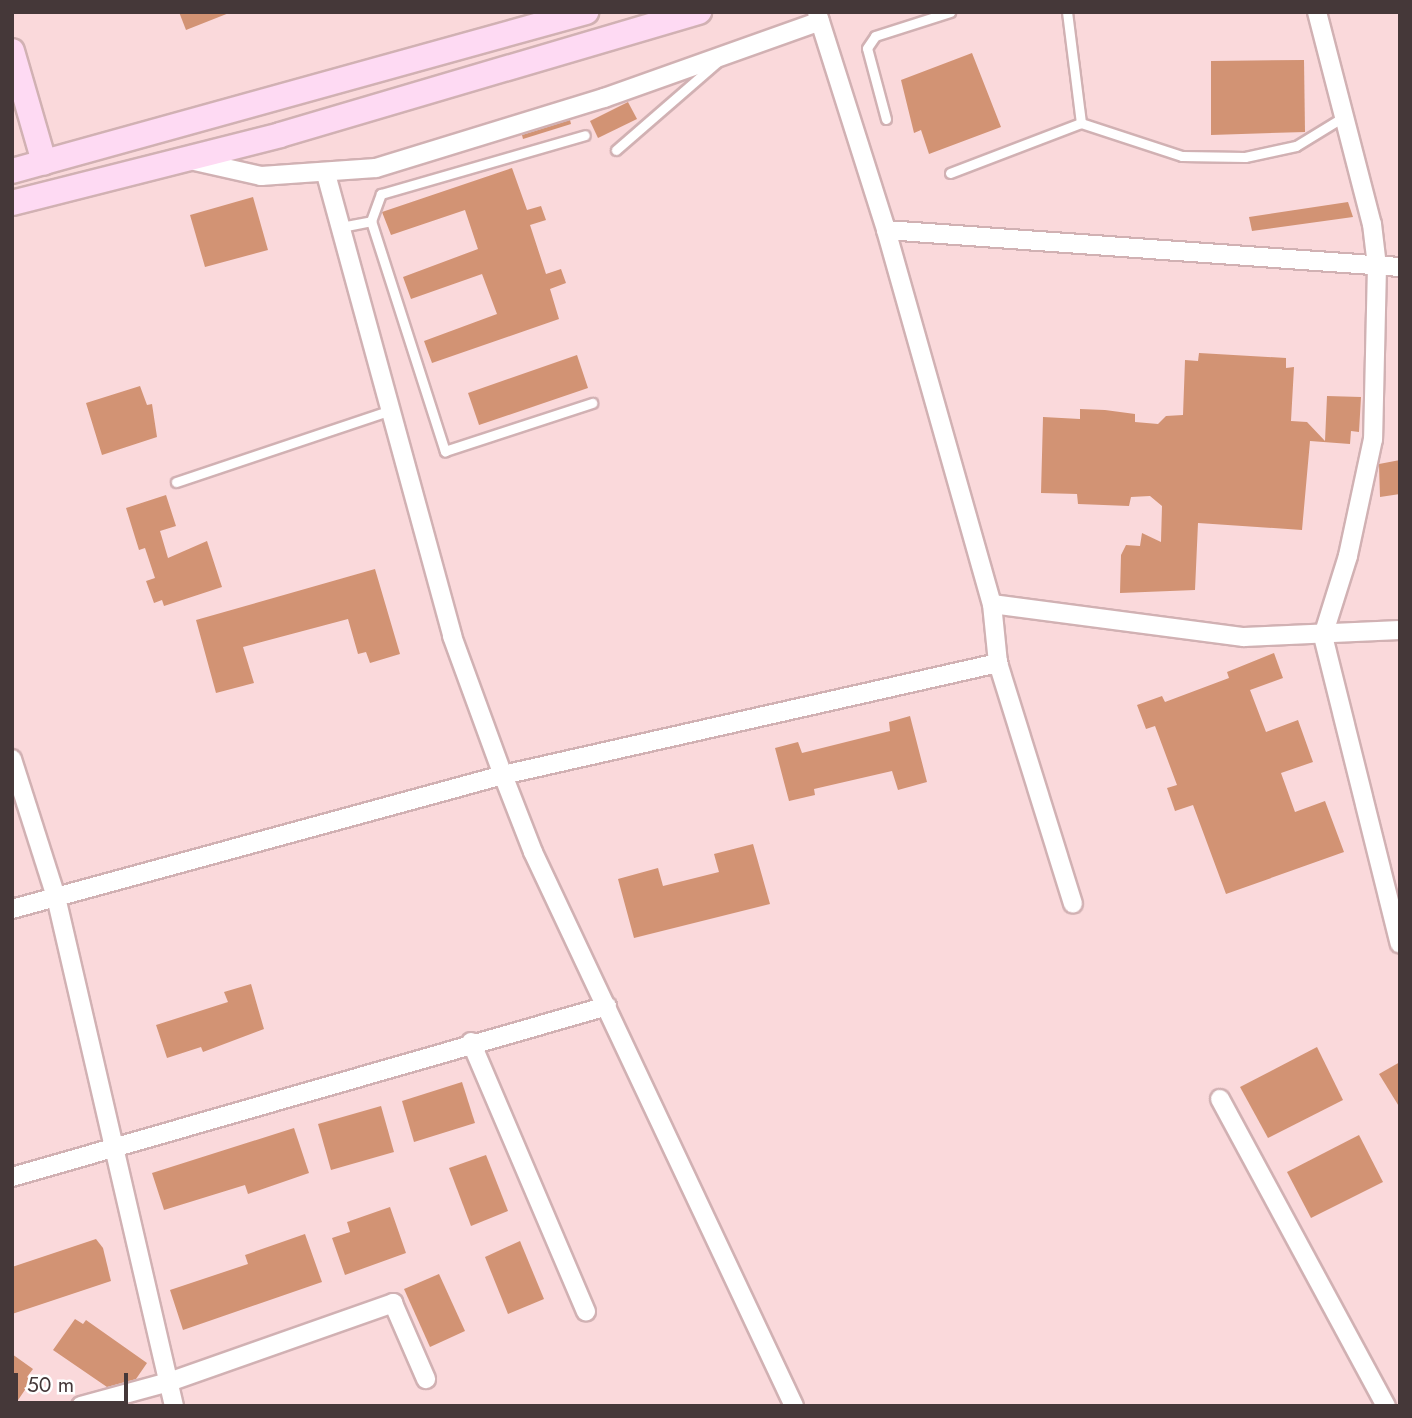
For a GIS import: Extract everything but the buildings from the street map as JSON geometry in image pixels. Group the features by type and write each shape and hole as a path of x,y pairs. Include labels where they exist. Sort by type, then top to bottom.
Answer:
{"main road":[{"path":"12,171 555,16 586,12"},
{"path":"12,203 187,159 699,12"},
{"path":"12,51 44,162"}],"street":[{"path":"1317,12 1373,225 1377,266 1373,439 1348,556 1324,636 1400,944"},
{"path":"187,159 261,176 326,174 376,168 604,98 728,53 819,16 886,230 992,604 998,663 1073,904"},
{"path":"326,174 393,409 452,636 503,775 533,852 794,1406"},
{"path":"886,230 1400,267"},
{"path":"992,604 1244,637 1324,636 1400,630"},
{"path":"12,909 503,775 998,663"},
{"path":"12,759 56,897 174,1406"},
{"path":"12,1177 471,1042 607,1006"},
{"path":"471,1042 586,1311"},
{"path":"1220,1099 1386,1406"},
{"path":"81,1406 169,1382 393,1303 426,1379"}],"lane":[{"path":"886,119 867,48 874,36 950,12"},
{"path":"1068,12 1080,123"},
{"path":"616,150 728,53"},
{"path":"950,173 1080,123 1182,156 1222,158 1296,146 1345,116"},
{"path":"585,135 381,194 371,221 445,451 592,403"},
{"path":"341,227 371,221"},
{"path":"176,482 393,409"}]}
